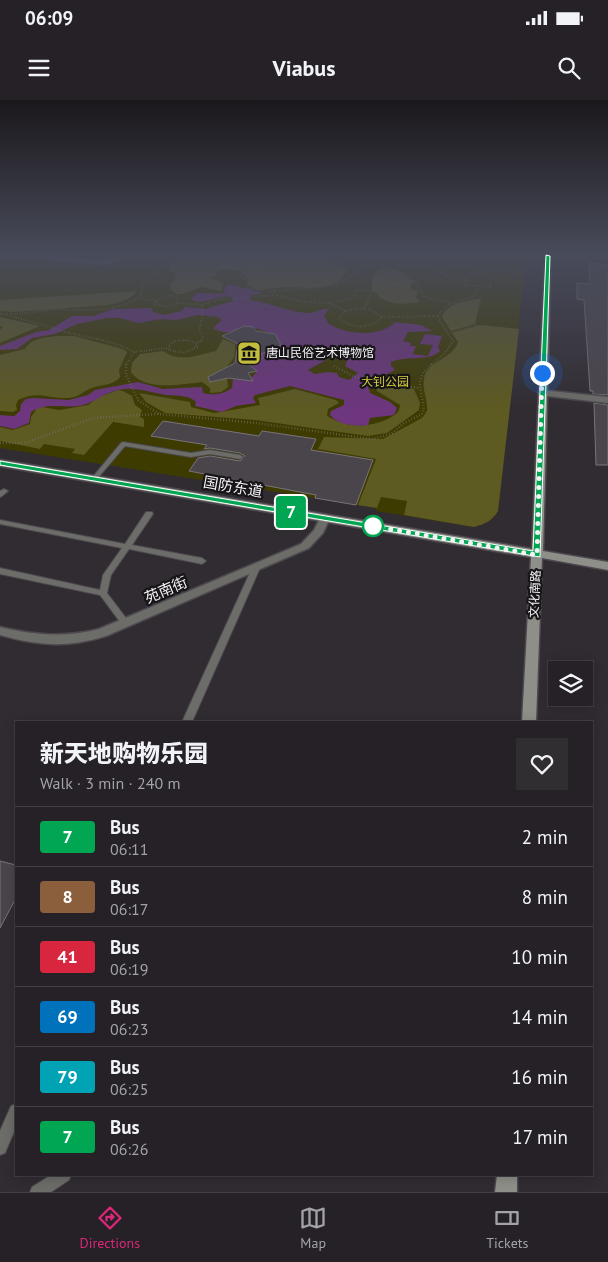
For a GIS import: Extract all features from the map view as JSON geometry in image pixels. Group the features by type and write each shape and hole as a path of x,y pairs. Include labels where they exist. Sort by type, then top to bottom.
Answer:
{"street":[{"name":"文化南路","path":"529,721 546,307"},
{"path":"542,393 608,400"},
{"name":"国防东道","path":"0,463 608,566"},
{"name":"苑南街","path":"0,631 30,639 54,642 77,640 126,624 305,546 318,531 325,518"},
{"path":"506,1192 507,1176"}],"lane":[{"path":"94,479 123,444 191,455 210,452 240,457"},
{"path":"103,593 107,575 149,514"},
{"path":"0,522 202,561"},
{"path":"187,721 256,568"},
{"path":"0,571 103,593 126,624"},
{"path":"0,1148 15,1113"},
{"path":"38,1192 62,1176"}],"path":[{"path":"14,317 49,310 99,307"},
{"path":"168,348 171,343 180,340 189,340 196,343 201,341 204,336 199,331 200,318 203,312 201,307"},
{"path":"337,307 346,310 364,309 376,312 382,317 438,316"},
{"path":"0,443 26,443 93,418 159,414 256,423 372,439 391,434 404,423 420,415 424,410 419,388 424,370 449,350 453,341 450,333 440,322 438,316 440,311 446,307"},
{"path":"346,310 339,318 345,323 356,326 375,324 382,317"},
{"path":"0,314 111,341 134,352 168,348 175,353 184,353 196,350 196,343"},
{"path":"450,333 478,325"},
{"path":"134,352 125,366 126,375 130,378 136,394 145,405 159,414"},
{"path":"334,366 355,377 419,388"}],"green space":[{"name":"大钊公园","path":"0,307 520,307 498,511 488,522 482,525 474,527 376,511 376,508 0,448"}],"shaded area":[{"path":"0,307 81,307 14,312 0,311"},
{"path":"185,307 205,309 212,307 277,307 310,313 329,309 324,315 328,323 344,330 362,333 381,331 395,322 421,325 432,331 408,332 403,341 411,343 410,346 416,346 413,354 428,356 433,345 420,344 425,334 442,336 438,347 440,351 430,356 391,362 391,366 395,370 387,374 371,377 367,382 370,393 390,402 397,408 394,415 370,418 368,425 348,424 338,421 330,415 331,411 344,405 344,400 290,386 255,395 253,398 256,403 236,406 222,412 195,406 196,402 187,397 136,389 124,389 108,393 84,405 49,406 37,409 31,412 29,423 14,429 0,426 0,415 14,416 20,411 21,404 26,399 69,400 88,395 95,390 138,382 163,389 202,387 203,393 218,394 232,388 233,379 244,380 252,377 257,371 252,367 253,363 262,358 261,354 275,334 247,327 238,328 239,332 223,332 214,329 222,320 218,317 198,315 176,320 161,319 138,323 120,318 107,318 77,324 55,334 32,338 17,349 0,350 0,346 36,332 49,330 72,316 93,316 113,309 151,308 153,312 164,315 182,311","holes":["327,355 348,358 345,366 358,373 349,380 339,377 337,373 315,374 308,370 324,361"]},
{"path":"479,307 475,324 451,331 442,317 448,308"},
{"path":"0,317 40,326 0,343 0,330 3,327 0,326"},
{"path":"481,325 519,329 498,511 496,514 488,522 474,527 404,515 407,501 381,497 377,508 358,505 376,459 318,449 324,437 383,439 422,418 427,411 424,379 429,368 455,348 458,342 452,333"},
{"path":"56,336 74,336 123,349 127,352 119,370 120,377 114,382 89,389 68,398 38,395 25,397 18,400 17,410 13,412 0,411 0,355 25,349 28,345 39,339"},
{"path":"223,339 235,344 235,351 233,359 224,372 227,377 228,387 221,392 210,393 210,388 202,382 164,385 145,382 131,372 132,363 140,354 163,351 176,357 195,356 216,351"},
{"path":"371,382 414,389 420,403 419,410 387,433 368,436 255,420 165,413 146,402 139,393 190,402 191,407 214,413 260,405 258,398 295,389 336,400 339,403 328,409 327,416 350,425 365,425 390,418 398,412 400,405 377,391"},
{"path":"118,390 132,396 135,405 142,410 140,417 144,419 144,427 113,422 84,455 72,453 75,449 44,444 40,449 0,441 0,427 13,430 30,424 31,417 37,408 59,410 88,405 97,398"}],"building":[{"path":"584,307 608,307 608,395 593,394 593,391 590,391"},
{"name":"唐山民俗艺术博物馆","path":"244,326 253,327 256,331 275,334 281,345 261,354 263,358 248,364 257,371 248,373 253,381 228,378 210,382 208,377 235,363 238,344 222,336"},
{"path":"594,403 608,405 608,465 596,465"},
{"path":"163,421 259,436 262,431 316,439 311,450 373,460 356,505 315,498 316,495 189,471 198,458 210,456 240,461 245,456 240,453 210,448 204,449 207,445 151,436"},
{"path":"0,861 15,865 15,900 0,928"}],"bus line":[{"name":"7","path":"0,463 537,555 546,307"}],"place":[{"name":"唐山民俗艺术博物馆","path":"249,353"}],"route":[{"path":"373,526 537,555 542,373"}]}
